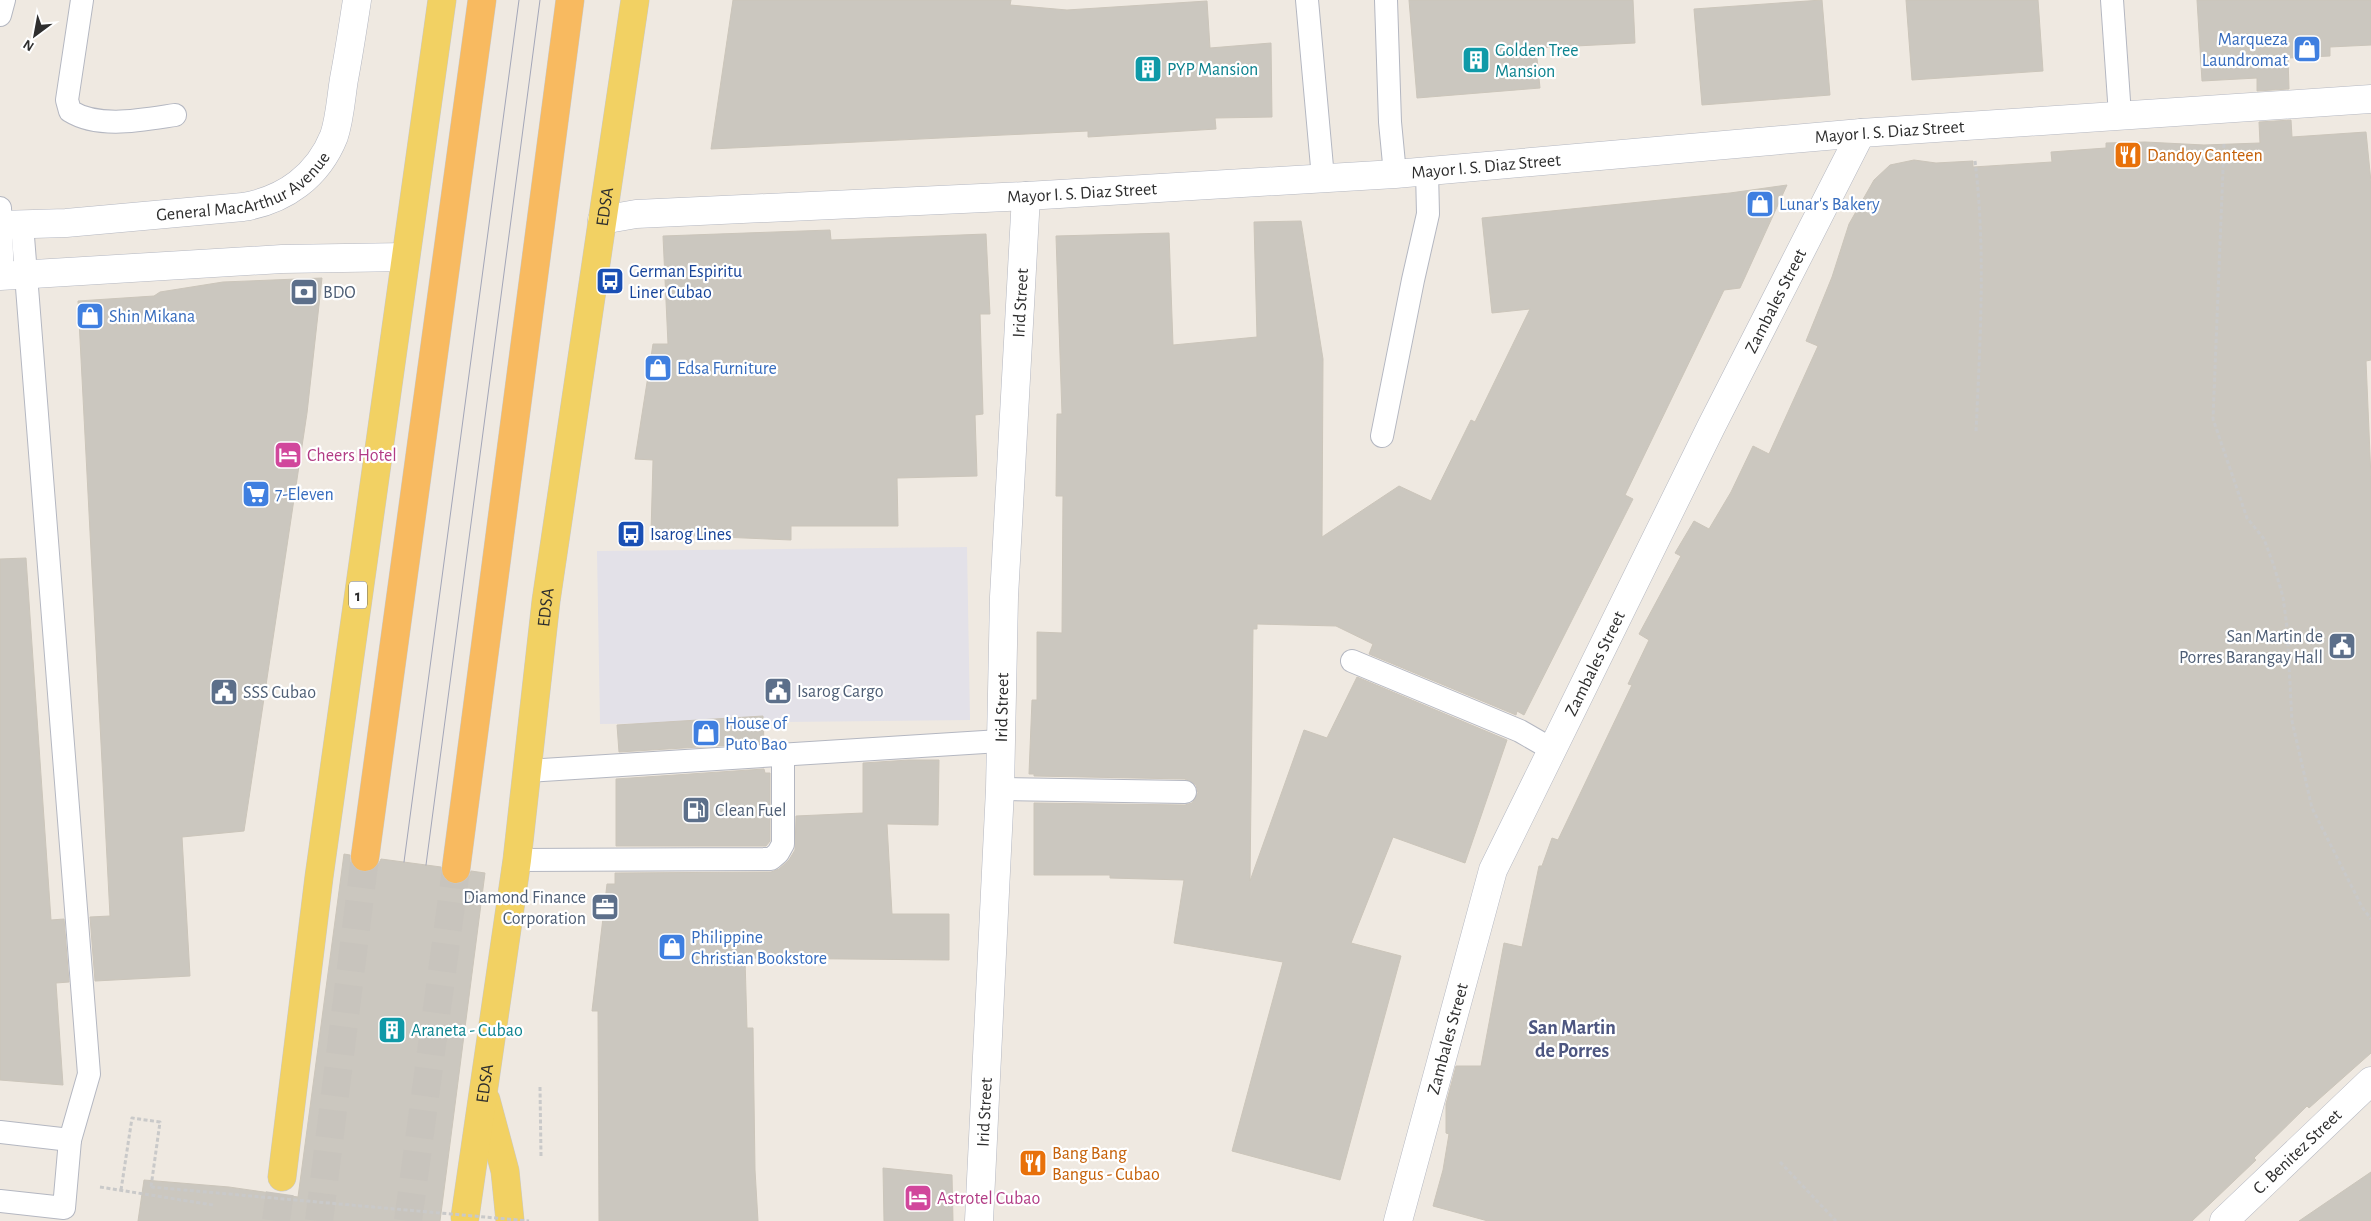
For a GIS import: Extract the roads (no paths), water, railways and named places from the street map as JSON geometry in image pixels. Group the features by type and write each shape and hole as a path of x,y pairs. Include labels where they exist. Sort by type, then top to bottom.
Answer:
{"highway":[{"path":"365,857 482,0"},
{"path":"456,869 570,0"}],"main road":[{"name":"1","path":"282,1177 319,877 442,0"},
{"name":"EDSA","path":"464,1217 517,860 546,601 634,0"},
{"path":"484,1089 505,1171 510,1221"}],"street":[{"name":"General MacArthur Avenue","path":"6,221 66,223 243,207 259,204 284,195 302,182 319,164 334,135 357,0"},
{"name":"Mayor I. S. Diaz Street","path":"602,220 636,214 1026,196 1395,174 1861,133 2371,98"},
{"name":"Zambales Street","path":"1398,1221 1493,870 1711,427 1861,133"},
{"name":"Irid Street","path":"979,1221 1000,789 1004,597 1026,196"},
{"path":"10,275 282,259 405,257"},
{"name":"C. Benitez Street","path":"2224,1221 2371,1081"}],"lane":[{"path":"0,15 4,0"},
{"path":"82,0 67,100 70,111 82,118 130,121 175,115"},
{"path":"1307,0 1323,178"},
{"path":"1386,0 1390,122 1395,174"},
{"path":"2112,0 2120,116"},
{"path":"1382,436 1428,214 1427,171"},
{"path":"0,1201 64,1208 70,1140 89,1074 28,318 10,275 6,221"},
{"path":"1352,661 1520,731 1552,750"},
{"path":"527,771 1000,741"},
{"path":"517,860 771,860 783,844 783,756"},
{"path":"1000,789 1185,792"},
{"path":"0,1132 70,1140"}],"tunnel":[{"path":"319,1221 365,857"},
{"path":"408,1221 456,869"},
{"path":"276,1221 282,1177"}],"tram line":[{"path":"404,862 519,0"},
{"path":"426,865 540,0"}],"place":[{"name":"Marqueza Laundromat","path":"2307,49"},
{"name":"Golden Tree Mansion","path":"1476,60"},
{"name":"PYP Mansion","path":"1148,69"},
{"name":"Dandoy Canteen","path":"2128,155"},
{"name":"Lunar's Bakery","path":"1760,204"},
{"name":"German Espiritu Liner Cubao","path":"610,281"},
{"name":"BDO","path":"304,292"},
{"name":"Shin Mikana","path":"90,316"},
{"name":"Edsa Furniture","path":"658,368"},
{"name":"Cheers Hotel","path":"288,455"},
{"name":"7-Eleven","path":"256,494"},
{"name":"Isarog Lines","path":"631,534"},
{"name":"San Martin de Porres Barangay Hall","path":"2342,646"},
{"name":"Isarog Cargo","path":"778,691"},
{"name":"SSS Cubao","path":"224,692"},
{"name":"House of Puto Bao","path":"706,733"},
{"name":"Clean Fuel","path":"696,810"},
{"name":"Diamond Finance Corporation","path":"605,907"},
{"name":"Philippine Christian Bookstore","path":"672,947"},
{"name":"Araneta - Cubao","path":"392,1030"},
{"name":"Bang Bang Bangus - Cubao","path":"1033,1163"},
{"name":"Astrotel Cubao","path":"918,1198"}],"district":[{"name":"San Martin de Porres","path":"1572,1038"}]}
